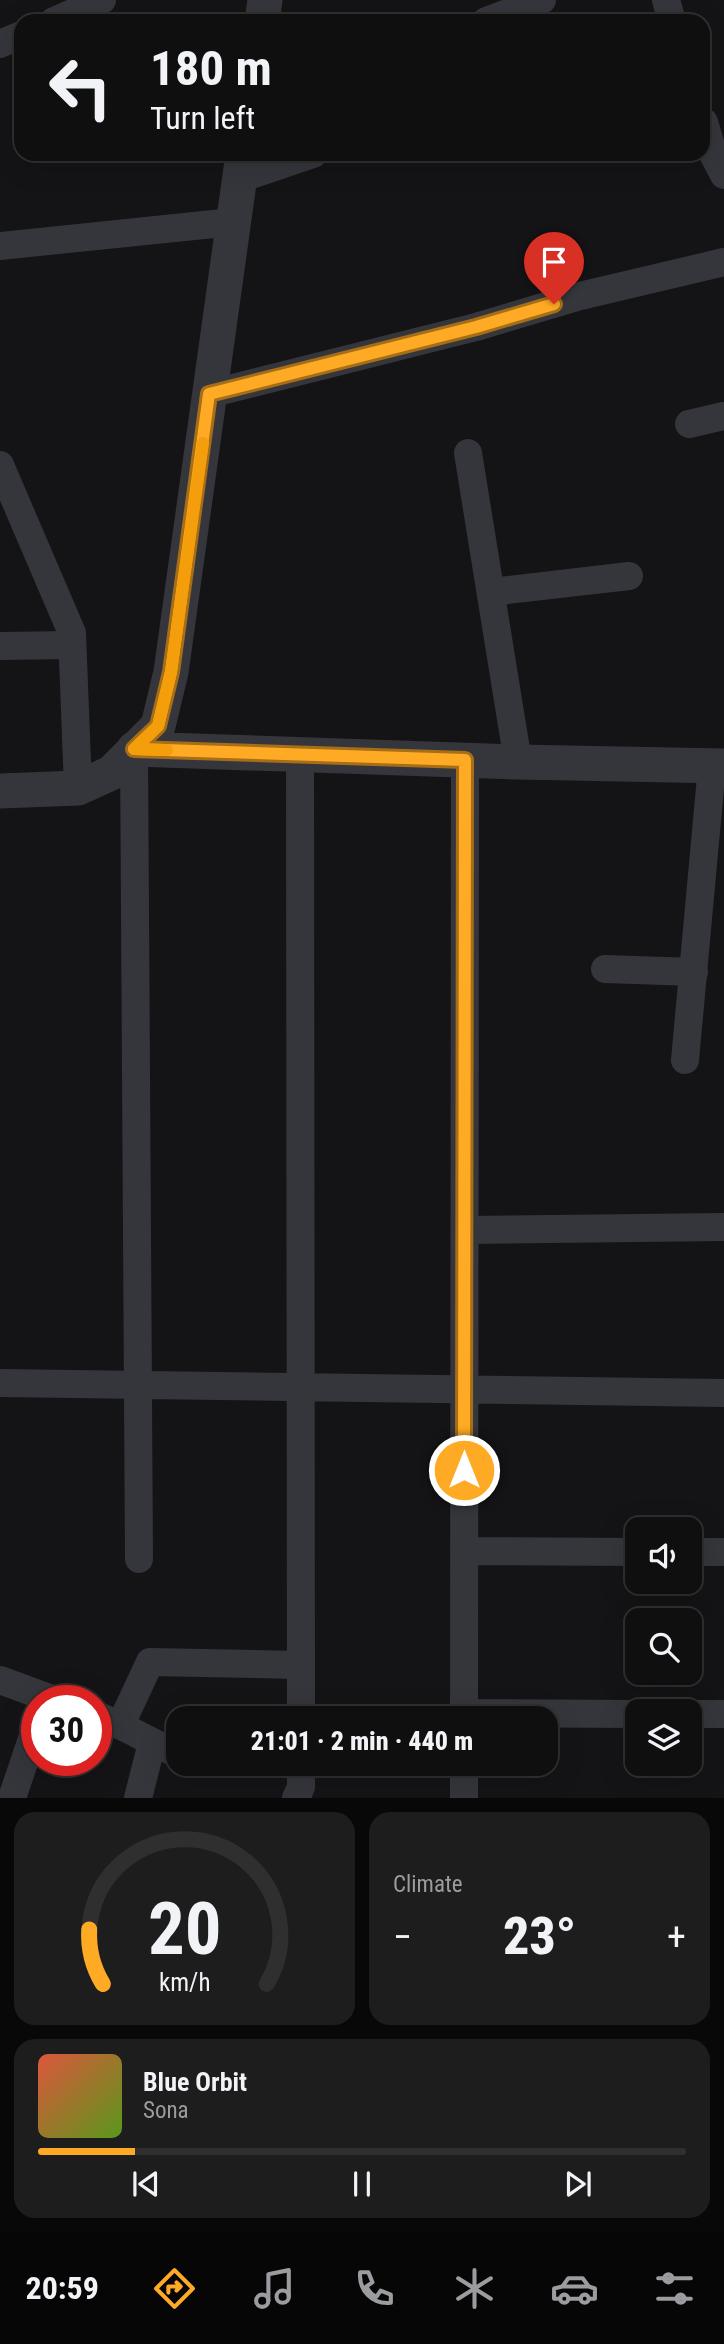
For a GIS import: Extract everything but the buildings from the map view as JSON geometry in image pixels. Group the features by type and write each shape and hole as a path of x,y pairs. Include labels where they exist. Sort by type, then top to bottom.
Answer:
{"street":[{"path":"70,14 102,0"},
{"path":"505,14 542,0"},
{"path":"710,137 722,166"},
{"path":"0,791 78,788 111,773 158,726 171,672 241,166 271,161"},
{"path":"0,246 233,222"},
{"path":"209,394 476,327 580,296 724,262"},
{"path":"689,424 724,416"},
{"path":"468,453 518,762"},
{"path":"0,465 11,517 72,633 78,788"},
{"path":"491,592 629,576"},
{"path":"0,646 72,645"},
{"path":"134,749 718,766 685,1060"},
{"path":"134,749 139,1559"},
{"path":"300,755 301,1706"},
{"path":"464,1706 465,760"},
{"path":"605,969 694,972"},
{"path":"465,1230 724,1227"},
{"path":"0,1383 724,1393"},
{"path":"464,1551 625,1552"},
{"path":"702,1552 724,1552"},
{"path":"112,1716 150,1662 301,1665"},
{"path":"0,1681 21,1689"},
{"path":"558,1715 625,1714"},
{"path":"702,1714 724,1714"},
{"path":"112,1722 166,1749"},
{"path":"138,1798 152,1743"},
{"path":"12,1798 21,1771"},
{"path":"296,1798 301,1787 301,1776"},
{"path":"464,1776 464,1798"}],"slow traffic":[{"path":"167,750 134,749 158,726 171,672 203,443"}],"route":[{"path":"464,1470 465,760 134,749 158,726 171,672 209,394 476,327 554,304"}]}
